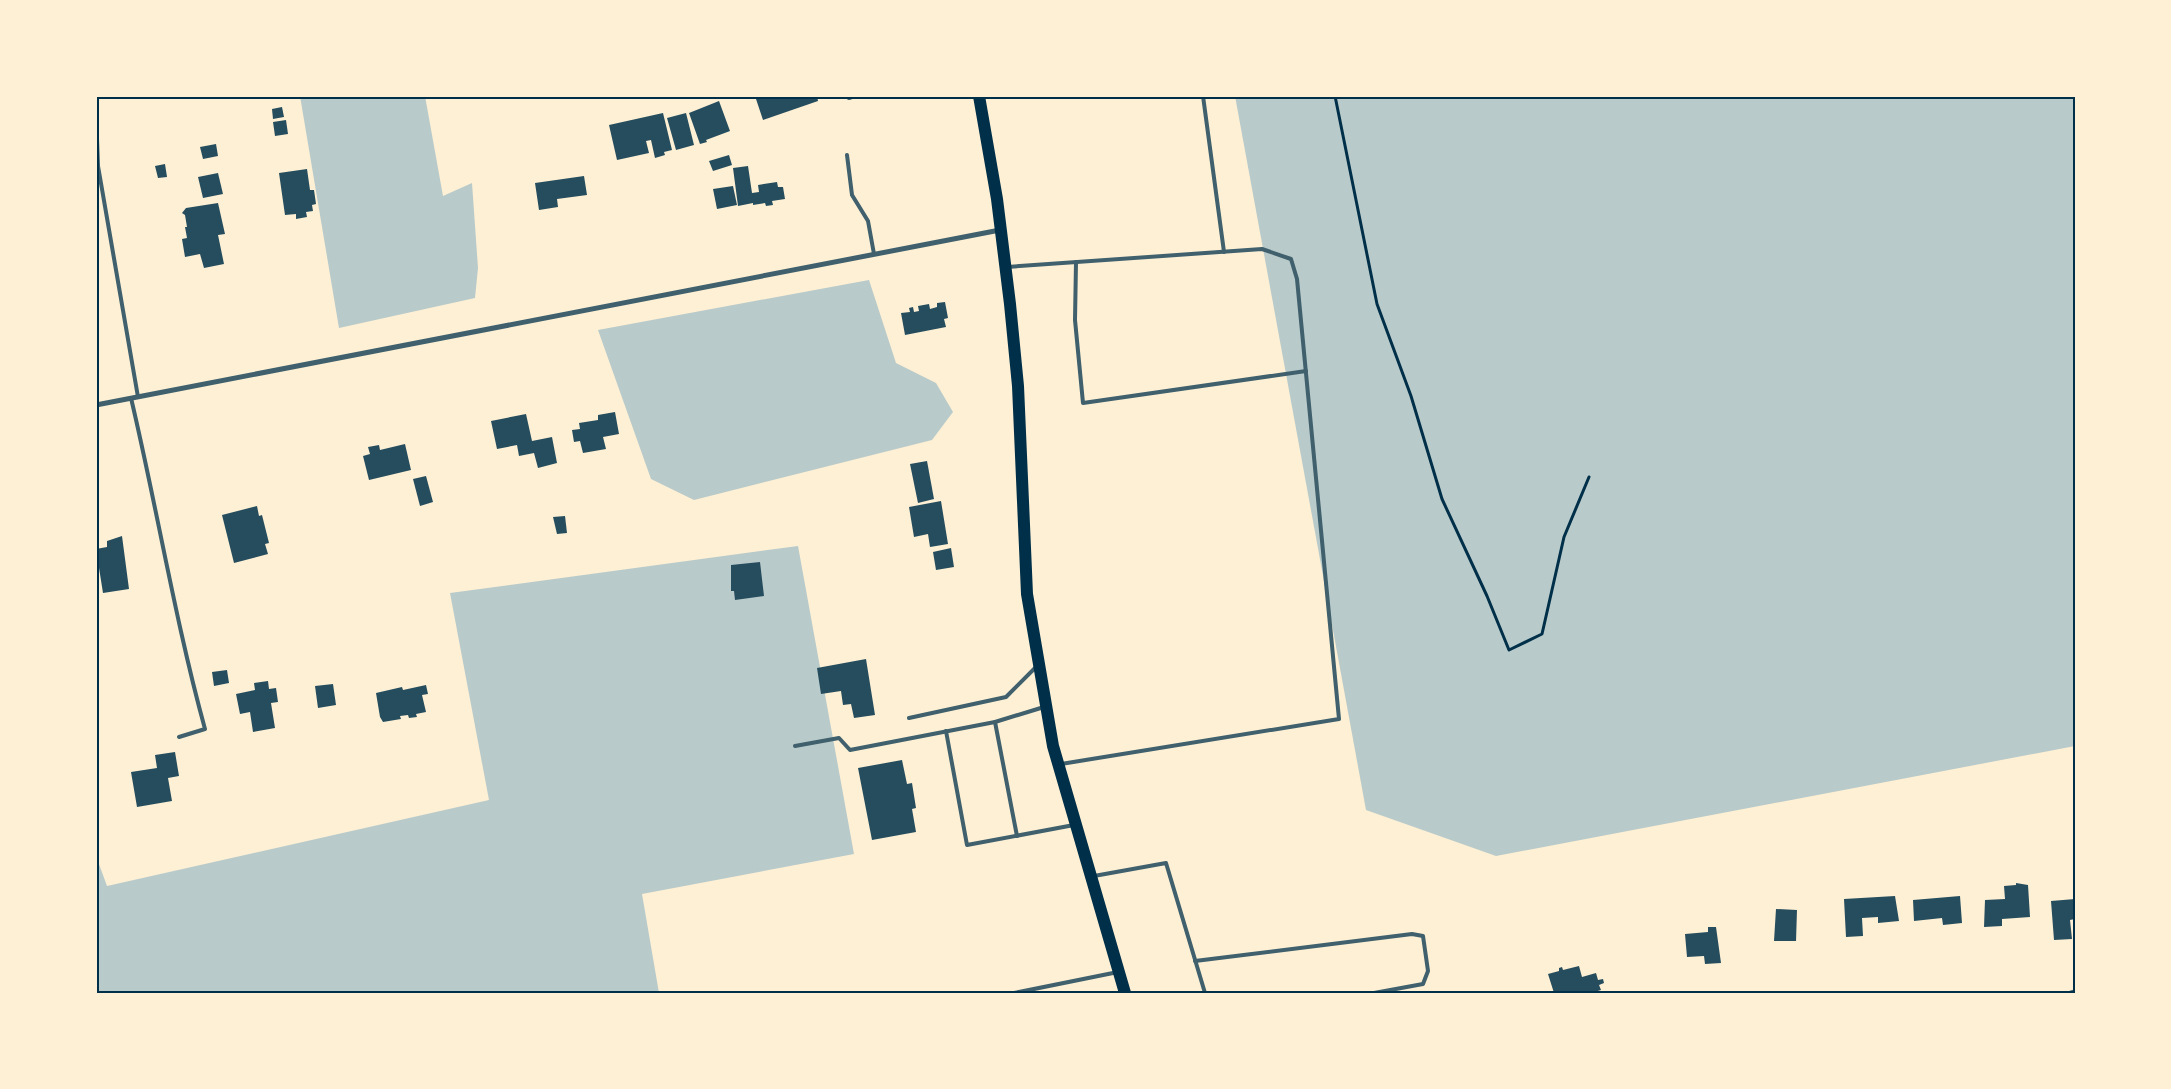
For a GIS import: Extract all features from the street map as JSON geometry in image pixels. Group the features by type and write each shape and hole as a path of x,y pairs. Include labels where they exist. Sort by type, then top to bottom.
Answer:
{"main road":[{"path":"979,96 998,199 1018,386 1027,594 1038,664 1059,764 1125,993"}],"street":[{"path":"96,405 1000,230"},
{"path":"2071,993 2075,992"}],"lane":[{"path":"846,96 849,98 855,96"},
{"path":"1203,96 1224,252"},
{"path":"96,112 98,166 138,397"},
{"path":"847,155 852,195 868,220 874,254"},
{"path":"1004,267 1262,249 1291,259 1298,279 1339,719 1059,764"},
{"path":"1076,262 1075,320 1084,403 1306,371"},
{"path":"130,398 151,483 189,669 205,729 179,737"},
{"path":"909,718 1006,697 1038,664"},
{"path":"795,746 839,738 850,750 995,722 1046,706"},
{"path":"995,722 1017,836"},
{"path":"946,731 967,845 1076,825"},
{"path":"1091,877 1166,864 1205,993"},
{"path":"1195,961 1412,934 1423,936 1428,971 1423,984 1374,993"},
{"path":"1014,993 1120,972"}],"path":[{"path":"1335,96 1377,304 1411,396 1442,499 1487,596 1509,650 1542,634 1564,538 1589,477"}],"shaded area":[{"path":"300,96 425,96 443,196 472,183 478,268 475,298 339,328"},
{"path":"1235,96 2075,96 2075,746 1496,856 1366,810"},
{"path":"869,280 896,363 936,383 953,412 932,440 694,500 651,479 598,330"},
{"path":"798,546 854,854 642,894 659,993 96,993 96,856 107,886 489,800 450,593"}],"building":[{"path":"755,96 817,96 818,101 763,120"},
{"path":"719,101 730,131 700,144 689,113"},
{"path":"282,107 284,117 273,119 272,109"},
{"path":"663,113 672,150 664,152 665,155 655,158 651,140 646,141 649,153 617,160 609,125"},
{"path":"686,113 694,145 676,150 667,118"},
{"path":"286,120 288,134 275,136 273,122"},
{"path":"216,144 218,156 203,159 200,147"},
{"path":"729,155 732,165 713,171 709,161"},
{"path":"165,164 167,177 158,178 155,166"},
{"path":"748,166 752,193 759,192 758,185 777,182 778,187 783,187 785,199 772,201 773,205 766,206 765,203 753,205 753,203 738,206 733,168"},
{"path":"307,169 310,190 314,190 316,204 312,205 313,211 306,212 307,217 296,219 296,214 285,215 279,173"},
{"path":"218,173 223,194 203,198 198,177"},
{"path":"584,176 587,195 557,199 558,207 539,210 535,183"},
{"path":"733,186 737,205 717,209 713,189"},
{"path":"218,203 225,234 218,235 224,264 204,268 200,254 185,257 182,239 187,238 185,227 187,227 185,215 182,213 186,208"},
{"path":"945,302 948,318 944,319 946,327 905,335 901,313 910,312 909,308 913,307 914,312 919,311 918,306 929,304 930,309 937,307 937,303"},
{"path":"615,412 619,434 603,437 606,449 583,453 580,441 574,442 572,430 580,429 579,423 598,420 598,415"},
{"path":"526,414 532,441 552,437 557,463 538,468 534,453 519,456 517,445 497,449 491,421"},
{"path":"405,444 411,470 369,480 363,456 370,454 368,447 379,445 380,450"},
{"path":"927,461 934,499 918,503 910,464"},
{"path":"426,476 433,502 420,506 413,479"},
{"path":"941,501 948,544 930,547 928,534 914,537 909,507"},
{"path":"257,506 259,516 262,515 269,543 265,544 268,554 234,563 222,515"},
{"path":"565,516 567,533 557,534 553,517"},
{"path":"122,536 129,589 103,593 96,549 107,547 107,541"},
{"path":"951,548 954,567 936,570 933,552"},
{"path":"760,562 764,596 735,600 734,591 731,591 731,565"},
{"path":"866,659 875,715 854,718 851,704 843,705 841,691 821,694 817,668"},
{"path":"227,670 229,683 214,686 212,672"},
{"path":"268,681 269,689 276,688 278,702 271,703 275,728 253,732 250,712 240,714 236,694 255,690 254,683"},
{"path":"333,684 336,705 318,708 315,686"},
{"path":"426,685 428,694 422,695 426,712 416,714 417,717 400,716 401,719 383,722 380,717 376,693 402,687 403,690"},
{"path":"175,752 179,776 168,778 172,801 137,807 131,772 157,768 155,755"},
{"path":"902,760 907,784 912,783 916,808 912,809 916,832 872,840 858,768"},
{"path":"2016,883 2028,885 2030,917 2002,919 2002,926 1984,927 1985,900 2005,899 2004,886 2016,885"},
{"path":"1895,896 1899,921 1878,923 1878,917 1862,918 1863,936 1846,937 1844,899"},
{"path":"1960,896 1962,923 1943,925 1942,918 1914,921 1913,900"},
{"path":"2075,899 2075,919 2070,920 2072,939 2054,940 2051,901"},
{"path":"1776,909 1797,910 1796,941 1774,941"},
{"path":"1708,927 1716,927 1721,963 1705,964 1704,956 1687,957 1685,934 1708,932"},
{"path":"1579,966 1582,977 1596,973 1598,980 1603,979 1604,983 1599,985 1601,990 1591,993 1554,993 1548,974 1559,971 1559,968 1562,967 1563,970"}]}
